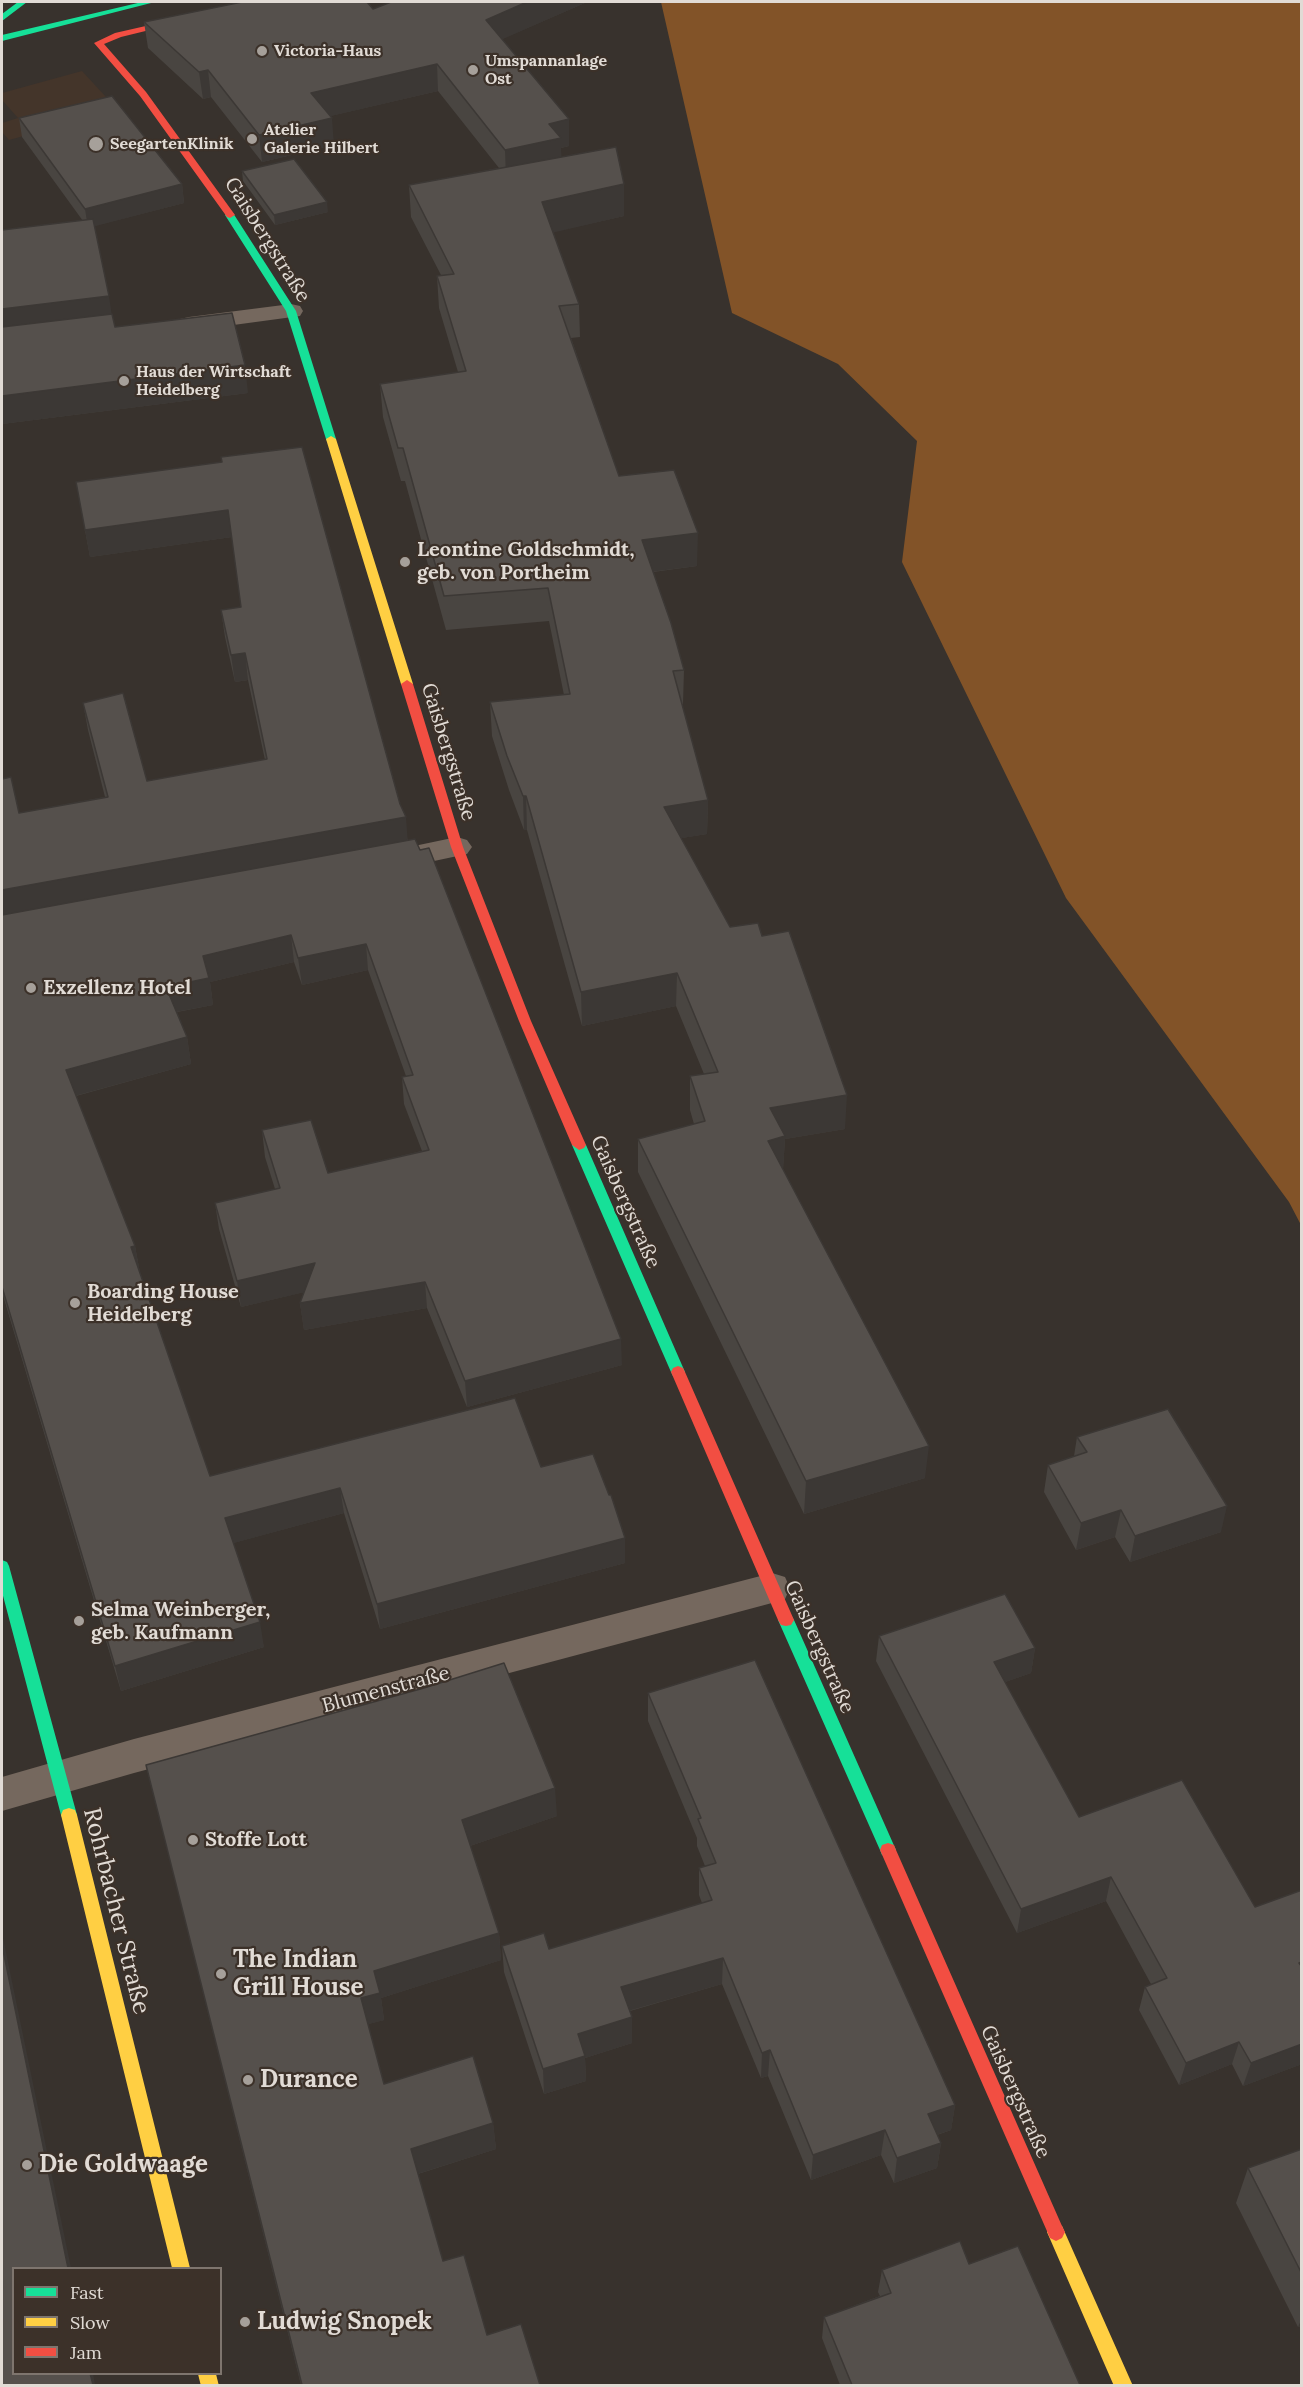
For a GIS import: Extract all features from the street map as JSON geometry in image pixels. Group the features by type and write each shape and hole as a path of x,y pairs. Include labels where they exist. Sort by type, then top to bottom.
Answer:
{"street":[{"path":"2,18 23,2"},
{"path":"2,38 151,2"},
{"name":"Gaisbergstraße","path":"260,2 118,35 98,43 149,101 215,191 291,311 457,847 525,1021 772,1588 1124,2385"},
{"path":"164,327 291,311"},
{"path":"365,865 457,847"},
{"name":"Rohrbacher Straße","path":"2,1566 60,1777 181,2267"},
{"name":"Blumenstraße","path":"2,1794 772,1588"}],"shaded area":[{"path":"661,2 1301,2 1301,1225 1289,1202 1066,898 902,562 917,441 838,364 732,313"},
{"name":"SeegartenKlinik","path":"82,71 118,110 9,140 2,132 2,123 18,118 2,100 2,93"}],"building":[{"path":"242,2 367,2 373,9 391,2 527,2 486,20 569,119 549,124 561,138 505,150 437,64 311,93 332,118 259,135 208,70 199,72 144,22"},
{"path":"112,96 182,184 85,209 19,118"},
{"path":"616,147 624,184 542,202 579,304 559,306 619,476 674,470 698,533 642,540 671,623 684,670 673,671 708,800 664,807 730,927 758,923 762,936 789,931 847,1095 770,1108 785,1136 768,1141 929,1446 806,1481 638,1139 705,1121 690,1076 718,1072 677,973 581,992 526,796 523,796 507,756 490,702 570,694 548,588 444,596 403,448 398,448 380,384 466,371 437,276 454,274 409,185"},
{"path":"294,159 327,202 274,215 242,171"},
{"path":"93,219 109,296 2,309 2,230"},
{"path":"232,313 245,365 2,396 2,327 112,314 115,327"},
{"path":"302,447 400,804 406,817 2,890 2,779 11,777 19,813 108,797 83,703 123,693 147,781 267,759 245,653 231,655 221,610 241,607 228,510 85,530 76,482 222,462 221,457"},
{"path":"415,839 420,850 429,848 621,1339 465,1381 425,1282 300,1303 315,1263 237,1281 215,1203 280,1188 262,1130 311,1120 328,1173 429,1150 402,1077 413,1075 366,944 298,958 291,935 203,956 209,978 166,987 187,1037 66,1070 135,1246 131,1247 210,1476 515,1398 541,1467 593,1454 609,1495 611,1495 625,1538 377,1604 340,1488 225,1518 260,1622 115,1666 2,1287 2,915"},
{"path":"1168,1409 1227,1506 1135,1536 1121,1510 1081,1523 1048,1465 1087,1452 1077,1437"},
{"path":"1005,1594 1035,1648 994,1662 1079,1817 1182,1780 1255,1907 1302,1890 1302,1962 1299,1963 1302,1967 1302,2044 1251,2063 1239,2042 1186,2063 1145,1987 1167,1978 1111,1877 1021,1909 879,1636"},
{"path":"755,1660 955,2105 928,2114 941,2143 897,2158 885,2130 813,2155 770,2050 762,2053 723,1958 621,1987 632,2017 578,2034 585,2056 543,2069 502,1946 544,1933 549,1949 712,1900 699,1868 716,1863 698,1819 701,1818 648,1693"},
{"path":"504,1663 555,1788 462,1820 499,1933 374,1971 380,1993 361,1998 384,2084 473,2056 493,2123 411,2149 443,2261 464,2255 487,2335 521,2324 540,2385 302,2385 146,1765 424,1688"},
{"path":"2,1945 68,2267 12,2267 12,2375 90,2375 93,2385 2,2385"},
{"path":"1302,2149 1302,2274 1248,2168"},
{"path":"960,2241 969,2264 1018,2246 1080,2385 852,2385 824,2317 891,2293 882,2270"}],"traffic: fast":[{"path":"2,18 23,2"},
{"path":"2,38 151,2"},
{"path":"230,215 291,311 331,439"},
{"path":"579,1145 678,1372"},
{"path":"2,1566 69,1815"},
{"path":"786,1620 888,1850"}],"traffic: slow":[{"path":"331,439 407,684"},
{"path":"69,1815 181,2267"},
{"path":"1056,2232 1124,2386"},
{"path":"207,2375 210,2386"}],"traffic: jam":[{"path":"230,215 143,94 98,43 118,35 260,2"},
{"path":"407,684 457,847 525,1021 579,1145"},
{"path":"678,1372 786,1620"},
{"path":"888,1850 1056,2232"}],"place":[{"name":"Victoria-Haus","path":"262,51"},
{"name":"Umspannanlage Ost","path":"473,70"},
{"name":"Atelier Galerie Hilbert","path":"252,139"},
{"name":"SeegartenKlinik","path":"96,144"},
{"name":"Haus der Wirtschaft Heidelberg","path":"124,381"},
{"name":"Leontine Goldschmidt, geb. von Portheim","path":"405,562"},
{"name":"Exzellenz Hotel","path":"31,988"},
{"name":"Boarding House Heidelberg","path":"75,1303"},
{"name":"Selma Weinberger, geb. Kaufmann","path":"79,1621"},
{"name":"Stoffe Lott","path":"193,1840"},
{"name":"The Indian Grill House","path":"221,1974"},
{"name":"Durance","path":"248,2080"},
{"name":"Die Goldwaage","path":"27,2165"},
{"name":"Ludwig Snopek","path":"245,2322"}]}
